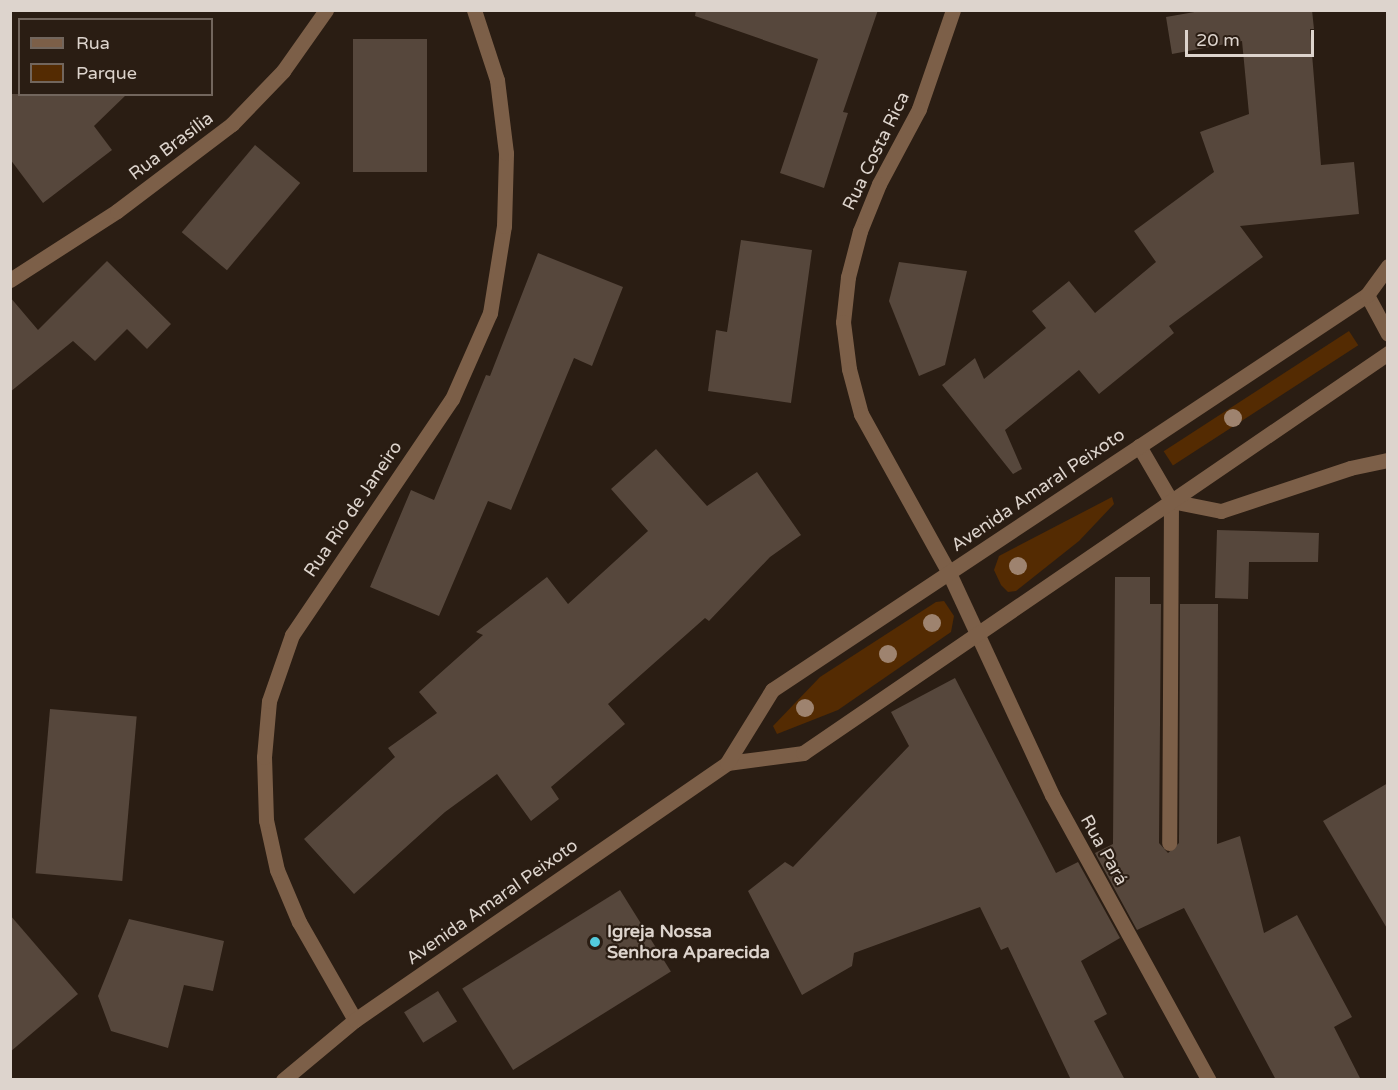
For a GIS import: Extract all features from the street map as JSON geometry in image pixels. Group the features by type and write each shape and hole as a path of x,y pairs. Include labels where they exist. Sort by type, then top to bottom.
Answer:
{"street":[{"name":"Rua Brasília","path":"10,280 117,211 232,124 283,71 326,10"},
{"name":"Rua Rio de Janeiro","path":"355,1020 299,921 277,870 266,820 264,757 269,701 292,635 452,399 490,313 504,226 506,153 497,80 474,10"},
{"name":"Rua Costa Rica","path":"952,10 919,109 879,184 860,231 848,277 843,322 849,369 861,414 949,573 977,634"},
{"name":"Avenida Amaral Peixoto","path":"283,1080 355,1020 727,763 772,690 1367,295 1388,266"},
{"path":"1367,295 1388,334"},
{"name":"Avenida Amaral Peixoto","path":"727,763 803,753 1388,353"},
{"path":"1139,446 1171,501 1169,843"},
{"path":"1171,501 1221,511 1350,468 1388,460"},
{"name":"Rua Pará","path":"977,634 1052,795 1209,1080"}],"green space":[{"path":"1349,331 1358,345 1173,466 1164,451"},
{"path":"1112,497 1114,504 1079,541 1016,591 1008,592 1001,585 994,570 999,556"},
{"path":"944,601 954,616 951,632 838,710 777,734 773,726 820,677 936,602"}],"building":[{"path":"696,10 878,10 843,112 848,113 824,188 780,173 818,59 695,16"},
{"path":"1206,10 1312,10 1314,29 1310,29 1321,165 1354,162 1359,214 1240,226 1263,257 1169,326 1174,333 1099,394 1079,370 1005,430 1022,469 1013,474 942,385 975,358 984,379 1046,328 1032,311 1069,281 1095,313 1156,262 1134,231 1214,172 1200,132 1249,114 1242,41 1172,54 1166,17"},
{"path":"353,39 427,39 427,172 353,172"},
{"path":"10,94 18,94 18,96 125,96 94,126 112,150 43,203 10,159"},
{"path":"255,145 300,183 227,270 182,232"},
{"path":"741,240 812,250 791,403 708,391 716,330 727,332"},
{"path":"538,253 623,287 592,366 574,358 511,510 488,501 439,616 370,587 411,490 434,500 486,375 490,376"},
{"path":"107,261 171,324 147,349 127,329 95,361 73,341 10,392 10,297 38,330"},
{"path":"899,262 967,271 945,365 919,376 889,301"},
{"path":"656,449 707,506 757,472 801,535 770,557 709,621 705,618 608,704 625,724 551,787 559,799 531,821 497,774 445,812 354,894 304,839 395,757 388,748 437,713 419,692 483,635 476,632 547,577 568,604 648,531 611,489"},
{"path":"1217,530 1319,533 1318,562 1249,562 1248,599 1215,598"},
{"path":"1115,577 1150,577 1150,604 1161,604 1159,843 1168,853 1179,843 1180,604 1218,604 1217,844 1240,836 1264,933 1297,915 1352,1017 1334,1027 1361,1080 1276,1080 1184,908 1137,930 1095,853 1113,844"},
{"path":"955,678 1056,873 1078,862 1120,938 1081,961 1107,1014 1094,1021 1125,1080 1071,1080 1008,947 1001,950 980,907 854,953 852,966 802,995 748,891 785,862 793,867 909,746 891,712"},
{"path":"50,709 137,717 122,881 36,873"},
{"path":"1388,783 1388,930 1323,821"},
{"path":"620,890 671,971 513,1070 462,989"},
{"path":"10,915 78,994 10,1052"},
{"path":"129,919 224,941 213,991 184,985 168,1048 111,1031 98,996"},
{"path":"438,991 457,1022 423,1043 404,1012"}],"place":[{"name":"Igreja Nossa Senhora Aparecida","path":"595,942"}]}
